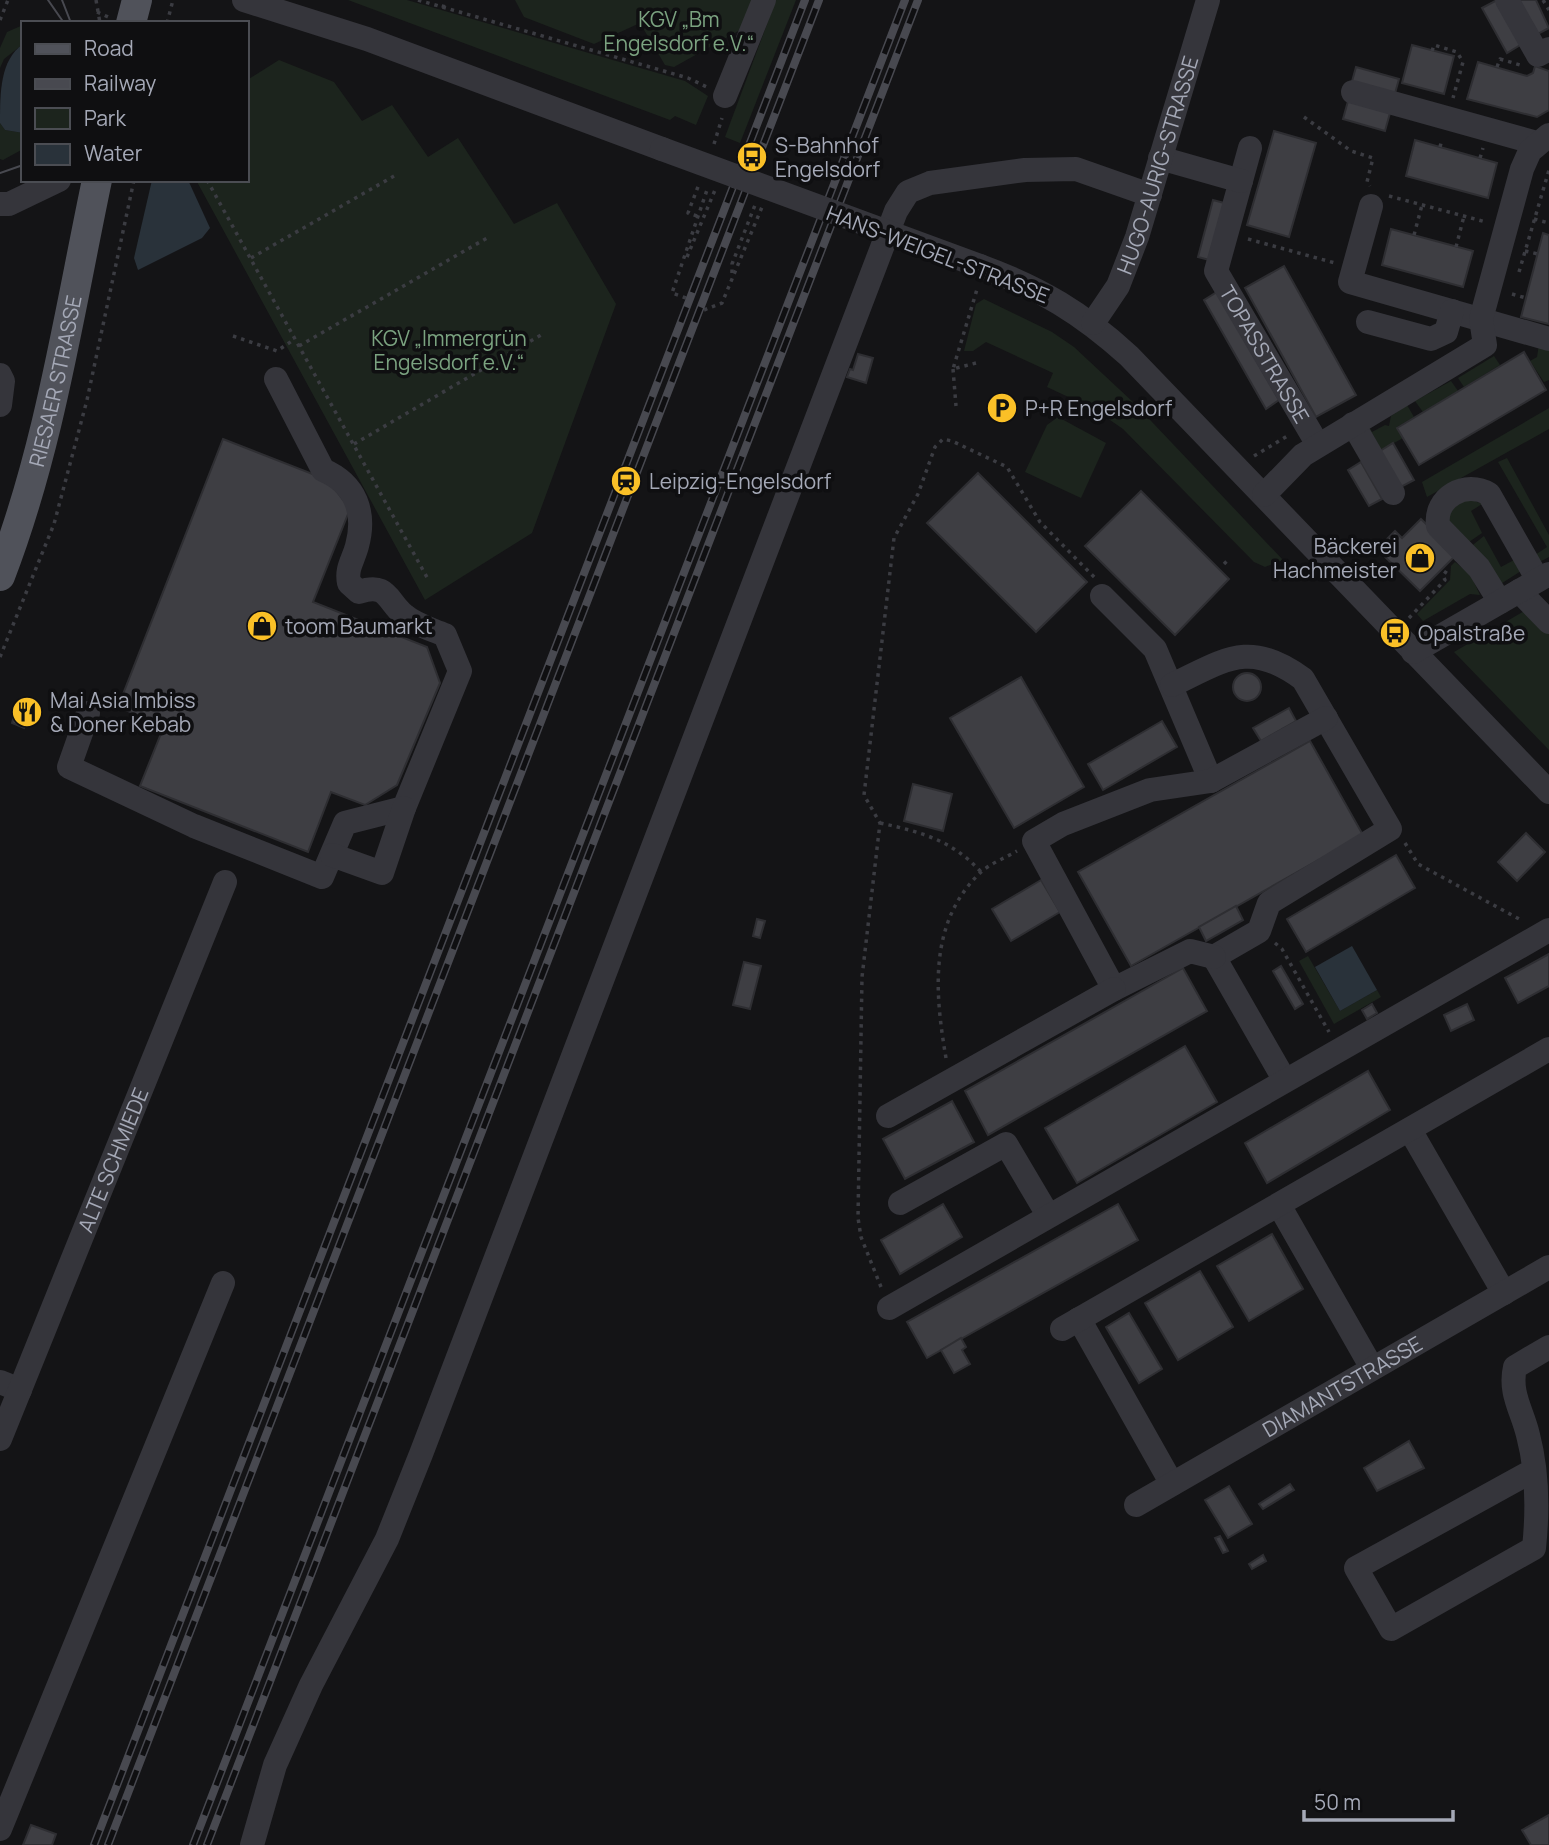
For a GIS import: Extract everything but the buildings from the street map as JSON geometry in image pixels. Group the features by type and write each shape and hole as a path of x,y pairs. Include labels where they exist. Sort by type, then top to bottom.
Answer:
{"main road":[{"path":"132,21 137,0"},
{"name":"RIESAER STRASSE","path":"0,576 24,510 43,439 97,182"}],"street":[{"name":"HANS-WEIGEL-STRASSE","path":"244,0 367,39 1043,292 1093,323 1129,356 1549,792"},
{"path":"725,96 764,0"},
{"name":"HUGO-AURIG-STRASSE","path":"1093,323 1118,286 1150,195 1208,0"},
{"path":"1507,0 1544,52"},
{"name":"TOPASSTRASSE","path":"1264,495 1303,455 1485,345 1481,319 1522,169 1543,139 1448,118 1353,92"},
{"name":"TOPASSTRASSE","path":"1250,148 1216,271 1318,445"},
{"path":"1160,158 1241,181"},
{"path":"251,1845 275,1765 311,1685 387,1539 421,1454 896,211 908,192 930,183 1025,170 1076,169 1150,195"},
{"path":"0,204 9,204 55,182"},
{"path":"1378,198 1350,282 1549,339"},
{"path":"1368,322 1431,340 1446,332 1452,311"},
{"path":"0,375 3,381 0,405"},
{"path":"276,379 323,470 336,475 352,489 360,508 357,548 346,571 349,583 359,592 380,590 390,596 396,606 413,622 445,635 460,671 404,808 382,873 332,855"},
{"path":"1353,424 1393,493"},
{"path":"1527,587 1479,568 1438,526 1437,518 1441,507 1453,493 1469,487 1479,488 1489,494 1527,587 1549,622"},
{"path":"1413,652 1527,587"},
{"path":"1102,596 1155,649 1211,780"},
{"path":"888,1116 1114,989 1190,951 1214,957 1259,931 1269,903 1390,830 1303,680 1284,665 1259,658 1232,656 1172,685"},
{"path":"88,713 68,767 194,826 323,877 345,823 404,808"},
{"path":"1114,989 1034,841 1063,824 1150,790 1211,780 1326,718"},
{"name":"ALTE SCHMIEDE","path":"0,1439 10,1386 225,882"},
{"path":"889,1308 1284,1079 1541,935"},
{"path":"1214,957 1284,1079"},
{"path":"1172,1483 1070,1324 1549,1049"},
{"path":"1410,1130 1504,1293"},
{"path":"900,1203 1006,1144 1048,1216"},
{"path":"1279,1205 1372,1368"},
{"name":"DIAMANTSTRASSE","path":"1136,1505 1549,1267"},
{"path":"0,1829 223,1283"},
{"path":"1534,1470 1356,1569 1391,1629 1534,1548 1539,1505 1534,1470 1528,1434 1511,1384 1515,1367 1549,1348"}],"path":[{"path":"0,20 8,0"},
{"path":"96,0 100,21"},
{"path":"167,20 173,0"},
{"path":"418,0 688,78 725,96"},
{"path":"443,8 445,0"},
{"path":"1543,0 1549,10"},
{"path":"1433,51 1434,45 1457,52 1463,62 1440,147"},
{"path":"1304,117 1350,152 1373,158 1367,181 1378,198 1422,205 1495,225"},
{"path":"1510,328 1514,318 1512,294 1549,170"},
{"path":"251,258 394,176"},
{"path":"0,657 54,524 87,400 134,182"},
{"path":"208,182 429,581"},
{"path":"1543,185 1549,187"},
{"path":"685,258 692,250 710,201"},
{"path":"686,298 672,293 701,204"},
{"path":"1414,235 1422,205"},
{"path":"704,310 722,303 732,275 732,264 751,215"},
{"path":"1456,247 1464,216"},
{"path":"1534,219 1549,223"},
{"path":"732,275 739,267 755,225"},
{"path":"1242,237 1354,268"},
{"path":"299,346 487,239"},
{"path":"1525,251 1538,254"},
{"path":"956,405 953,369 982,267"},
{"path":"1512,294 1526,298"},
{"path":"354,444 541,335"},
{"path":"233,337 277,351 295,339"},
{"path":"953,369 976,363"},
{"path":"889,1308 861,1237 858,1218 862,977 880,823 864,795 894,538 918,494 935,447 943,439 952,441 1007,467 1040,522 1093,573 1102,596"},
{"path":"1395,633 1445,580 1443,576 1461,550"},
{"path":"1224,564 1230,558"},
{"path":"880,823 944,840 965,855 981,872"},
{"path":"1390,830 1401,836 1418,864 1521,920 1541,935"},
{"path":"950,1081 939,1018 937,978 941,938 954,906 981,872 1034,841"},
{"path":"1259,931 1282,949 1339,1049"}],"green space":[{"path":"348,0 407,0 685,81 708,96 696,125 675,116 670,120"},
{"name":"KGV „Bm Engelsdorf e.V.“","path":"515,0 753,0 742,29 674,67 665,65 640,23 594,44 524,17"},
{"path":"776,0 796,0 740,143 725,137"},
{"path":"21,26 21,46 4,59 0,68 0,48 7,32"},
{"name":"KGV „Immergrün Engelsdorf e.V.“","path":"279,60 334,82 362,121 392,105 428,157 458,138 514,224 557,203 616,304 532,533 425,600 197,182 248,182 248,79"},
{"path":"0,123 5,130 21,133 21,150 0,159"},
{"path":"984,299 1052,332 1074,347 1134,403 1283,560 1265,567 1254,562 1123,429 1094,409 1047,387 1053,373 986,342 973,351 964,351 976,304"},
{"path":"1539,344 1549,347 1549,380 1544,382 1530,361 1537,357"},
{"path":"1494,356 1500,365 1464,387 1458,378"},
{"path":"1451,381 1458,391 1423,412 1415,401"},
{"path":"1407,405 1414,417 1397,427 1403,438 1374,454 1369,426 1372,432 1385,425 1389,426 1391,416"},
{"path":"1549,408 1549,429 1427,497 1422,482"},
{"path":"1058,417 1106,443 1081,498 1025,472 1047,425"},
{"path":"1507,458 1549,535 1549,557 1534,565 1532,557 1547,547 1498,462"},
{"path":"1461,495 1482,504 1471,511 1482,533 1466,544 1447,525 1449,506"},
{"path":"1484,536 1501,567 1514,560 1521,571 1499,585 1469,548"},
{"path":"1455,562 1470,574 1480,595 1470,594 1423,621 1417,614 1450,580 1451,566"},
{"path":"1526,610 1549,634 1549,750 1454,652"},
{"path":"1308,956 1340,1011 1377,990 1381,997 1334,1024 1299,961"}],"water":[{"path":"21,46 21,133 5,130 0,123 3,78 15,51"},
{"path":"152,182 189,182 210,228 202,238 138,270 134,258"},
{"path":"1352,946 1377,990 1340,1011 1315,967"}],"tram line":[{"path":"48,0 63,21"},
{"path":"62,0 70,21"},
{"path":"0,173 21,166"}],"railway":[{"path":"94,1845 805,0"},
{"path":"108,1845 819,0"},
{"path":"193,1845 905,0"},
{"path":"207,1845 918,0"}],"place":[{"name":"S-Bahnhof Engelsdorf","path":"752,157"},
{"name":"P+R Engelsdorf","path":"1002,408"},
{"name":"Leipzig-Engelsdorf","path":"626,481"},
{"name":"Bäckerei Hachmeister","path":"1420,558"},
{"name":"toom Baumarkt","path":"262,626"},
{"name":"Opalstraße","path":"1395,633"},
{"name":"Mai Asia Imbiss & Doner Kebab","path":"27,712"}]}
